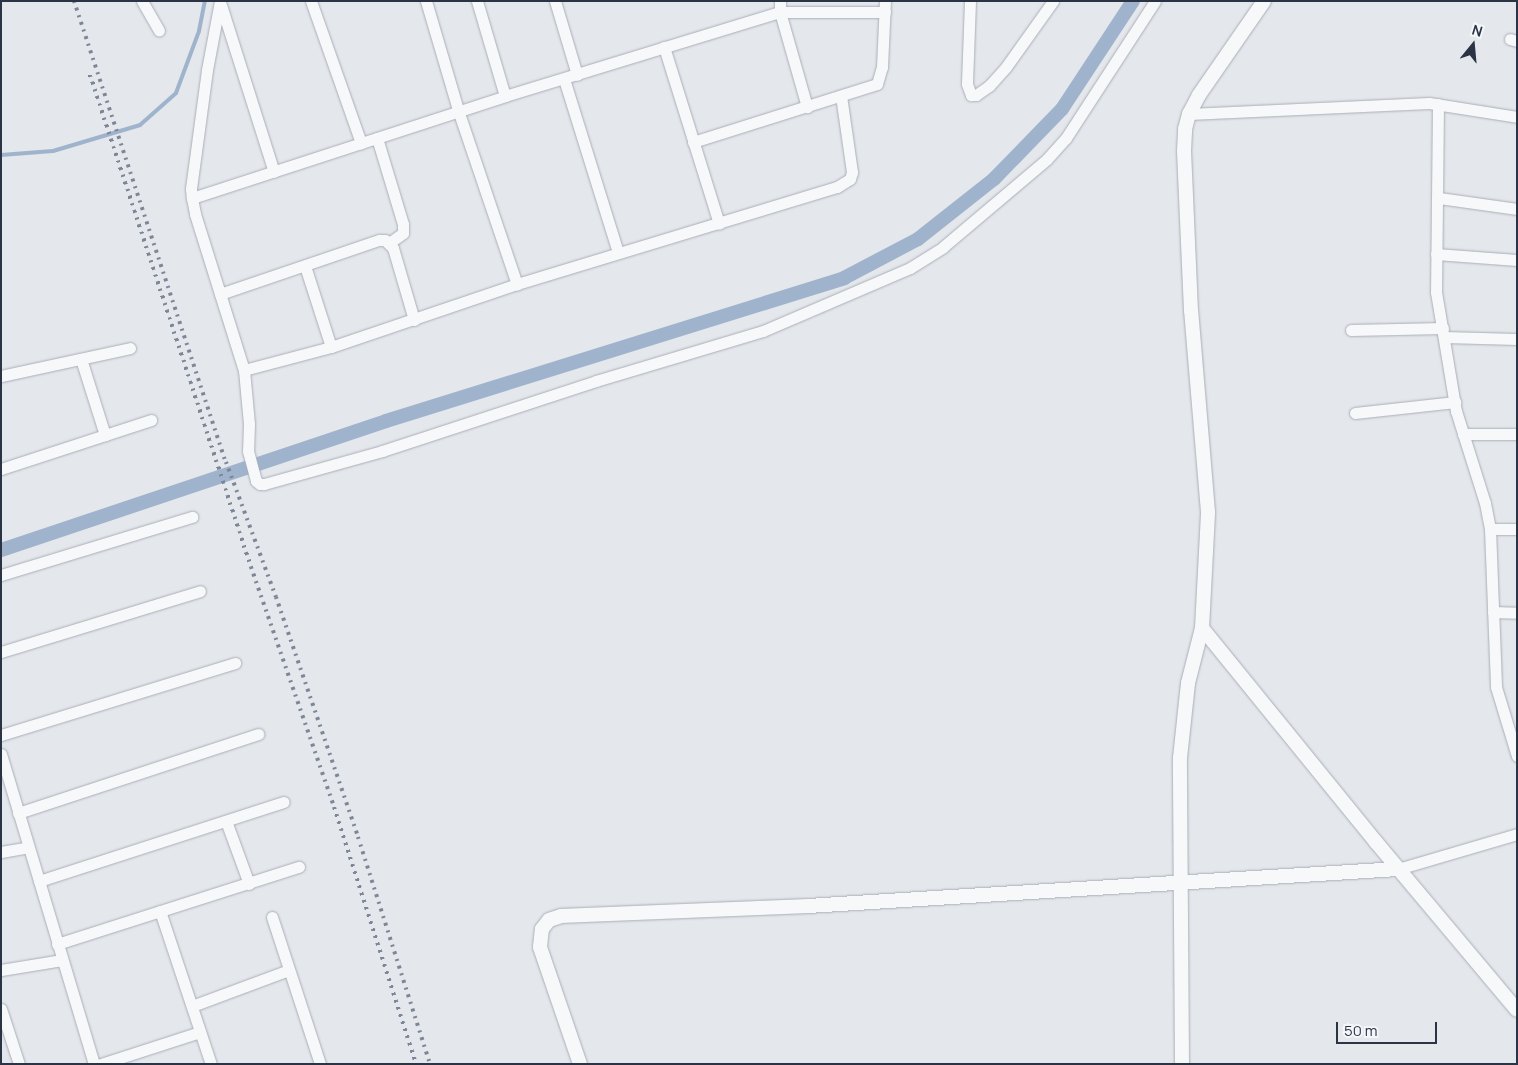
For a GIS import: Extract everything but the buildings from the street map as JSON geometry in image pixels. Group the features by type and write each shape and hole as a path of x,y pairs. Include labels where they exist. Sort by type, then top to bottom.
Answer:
{"street":[{"path":"142,1 159,31"},
{"path":"311,1 360,143"},
{"path":"426,1 459,113 517,284"},
{"path":"477,1 505,96"},
{"path":"555,1 577,75"},
{"path":"970,1 967,84 972,95 976,95 989,86 1006,67 1052,1"},
{"path":"220,2 207,70 191,189 195,214 244,370 249,424 248,451 256,477 260,484 264,484 363,457 596,381 763,331 910,268 943,247 1047,159 1066,138 1155,1"},
{"path":"1182,1064 1181,742 1188,682 1202,628 1208,512 1190,291 1184,151 1185,129 1189,114 1199,95 1264,1"},
{"path":"220,2 274,172"},
{"path":"192,198 459,113 505,96 664,48 780,7 885,7 880,78 877,84 693,142"},
{"path":"780,7 807,107"},
{"path":"664,48 719,224"},
{"path":"564,79 618,252"},
{"path":"244,370 331,348 517,284 837,187 850,178 852,172 841,96"},
{"path":"1189,114 1438,104 1517,117"},
{"path":"1438,104 1436,292 1455,402 1485,504 1490,529 1496,687 1515,742 1517,756"},
{"path":"377,138 404,224 403,233 389,243"},
{"path":"1438,198 1517,209"},
{"path":"220,294 379,240 385,240 393,248 414,320"},
{"path":"1436,254 1517,260"},
{"path":"305,266 331,348"},
{"path":"1351,330 1443,332 1517,340"},
{"path":"1,376 130,348"},
{"path":"80,359 105,435"},
{"path":"1355,413 1455,402"},
{"path":"1,469 151,420"},
{"path":"1463,434 1517,434"},
{"path":"1,575 192,517"},
{"path":"1490,529 1517,529"},
{"path":"1,652 200,591"},
{"path":"1493,612 1517,613"},
{"path":"1202,628 1398,869 1517,1010"},
{"path":"1,735 234,663"},
{"path":"18,813 258,734"},
{"path":"1,755 94,1064"},
{"path":"39,881 284,802"},
{"path":"226,821 249,884"},
{"path":"580,1064 540,947 542,928 549,920 561,916 808,906 1398,869 1517,834"},
{"path":"1,852 28,847"},
{"path":"58,944 249,884 299,866"},
{"path":"160,911 211,1064"},
{"path":"272,917 320,1064"},
{"path":"1,970 62,960"},
{"path":"192,1006 289,970"},
{"path":"1,1009 20,1064"},
{"path":"101,1064 200,1032"}],"waterway":[{"path":"1,155 53,151 140,125 176,93 199,31 205,1"},
{"path":"1,550 386,421 844,278 918,239 994,179 1062,109 1133,1"}],"railway":[{"path":"74,1 226,462 276,597 358,837 430,1064"},
{"path":"90,75 251,567 334,807 416,1064"}]}
